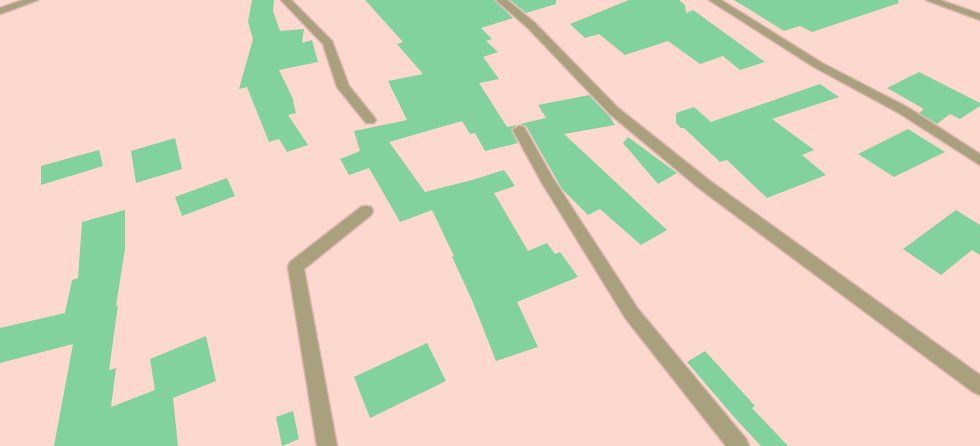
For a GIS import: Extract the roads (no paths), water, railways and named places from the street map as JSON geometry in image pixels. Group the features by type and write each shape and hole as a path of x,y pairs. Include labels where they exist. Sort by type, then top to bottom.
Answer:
{"street":[{"path":"0,11 33,0"},
{"path":"286,0 328,44 343,87 370,120"},
{"path":"501,0 531,25 614,111 705,185 980,386"},
{"path":"714,0 818,65 903,110 980,160"},
{"path":"931,0 980,17"},
{"path":"519,130 547,180 632,314 739,446"},
{"path":"327,446 296,266 366,211"}]}
